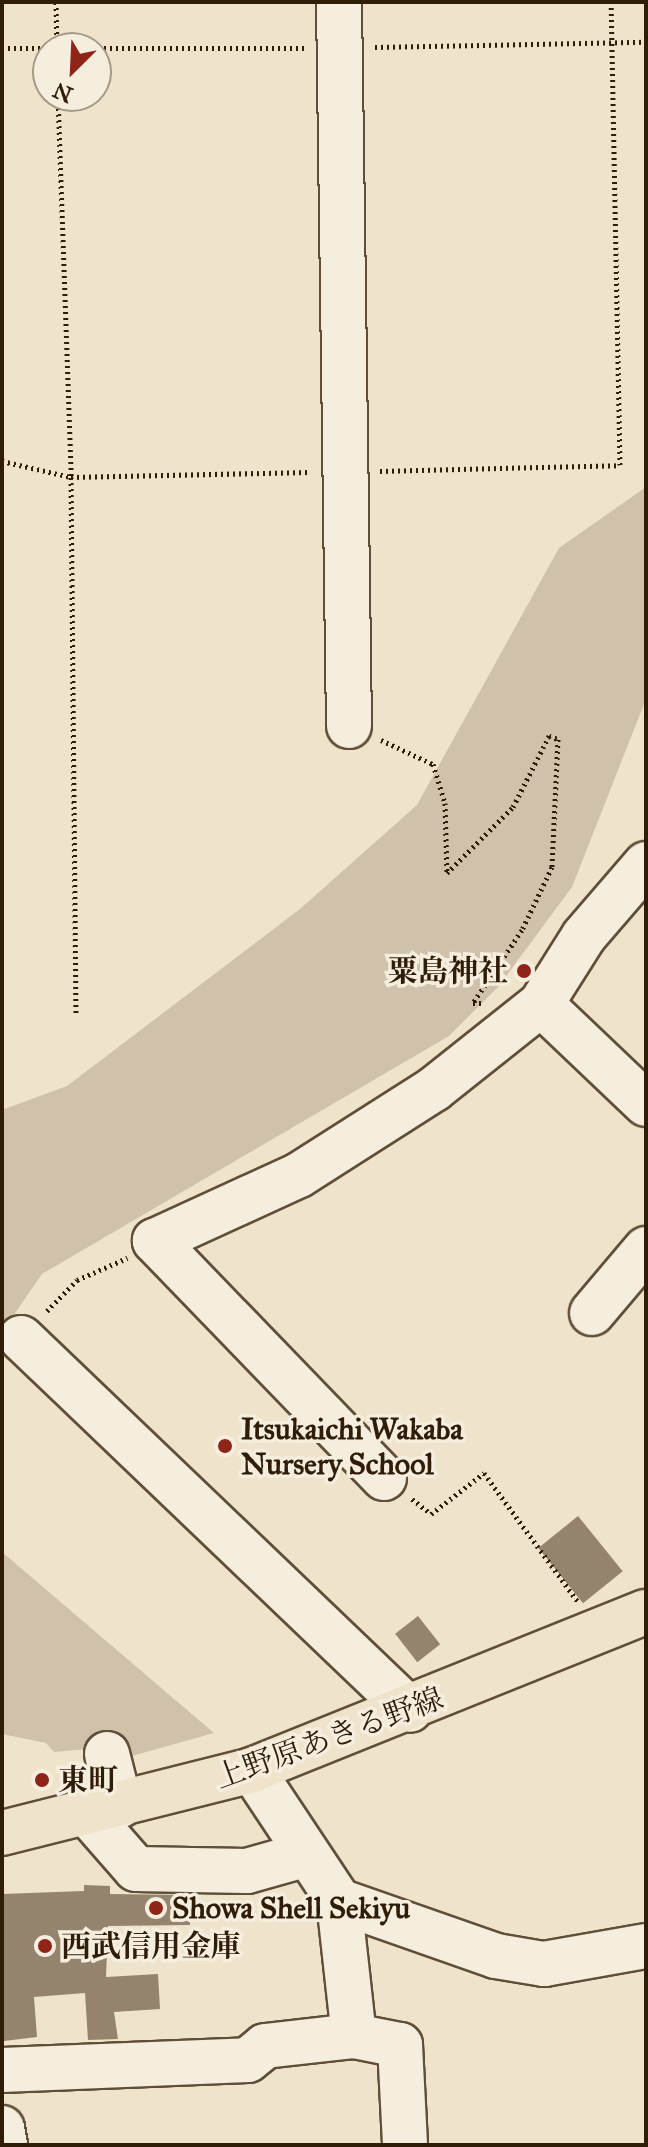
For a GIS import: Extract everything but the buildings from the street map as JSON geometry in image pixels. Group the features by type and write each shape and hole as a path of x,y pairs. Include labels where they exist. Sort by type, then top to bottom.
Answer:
{"main road":[{"name":"上野原あきる野線","path":"2,1833 252,1770 410,1710 646,1612"}],"street":[{"path":"339,2 349,726"},
{"path":"384,1478 155,1241 299,1175 434,1089 541,1004 584,936 646,864"},
{"path":"541,1004 646,1104"},
{"path":"592,1313 646,1249"},
{"path":"21,1338 410,1710"},
{"path":"107,1754 104,1809 136,1869 247,1871 304,1855"},
{"path":"252,1770 304,1855 339,1901 354,2036"},
{"path":"339,1901 496,1956 544,1964 646,1946"},
{"path":"2,2070 248,2060 265,2046 354,2036 400,2045 405,2145"},
{"path":"2,2128 5,2145"}],"path":[{"path":"56,2 57,32"},
{"path":"4,461 71,477 620,465 611,2"},
{"path":"59,112 71,477 76,1014"},
{"path":"349,726 433,764 445,803 447,873 513,807 549,736 558,739 552,867 522,930 473,1003 541,1004"},
{"path":"21,1338 77,1280 155,1241"},
{"path":"384,1478 431,1514 484,1473 600,1631"}],"shaded area":[{"path":"646,487 646,699 572,887 498,987 449,1036 42,1274 2,1332 2,1110 67,1086 300,909 417,805 559,548"},
{"path":"2,1552 214,1733 89,1768 88,1749 54,1752 46,1743 2,1734"}],"place":[{"name":"粟島神社","path":"524,971"},
{"name":"Itsukaichi Wakaba Nursery School","path":"225,1446"},
{"name":"東町","path":"42,1780"},
{"name":"Showa Shell Sekiyu","path":"156,1908"},
{"name":"西武信用金庫","path":"45,1946"}]}
